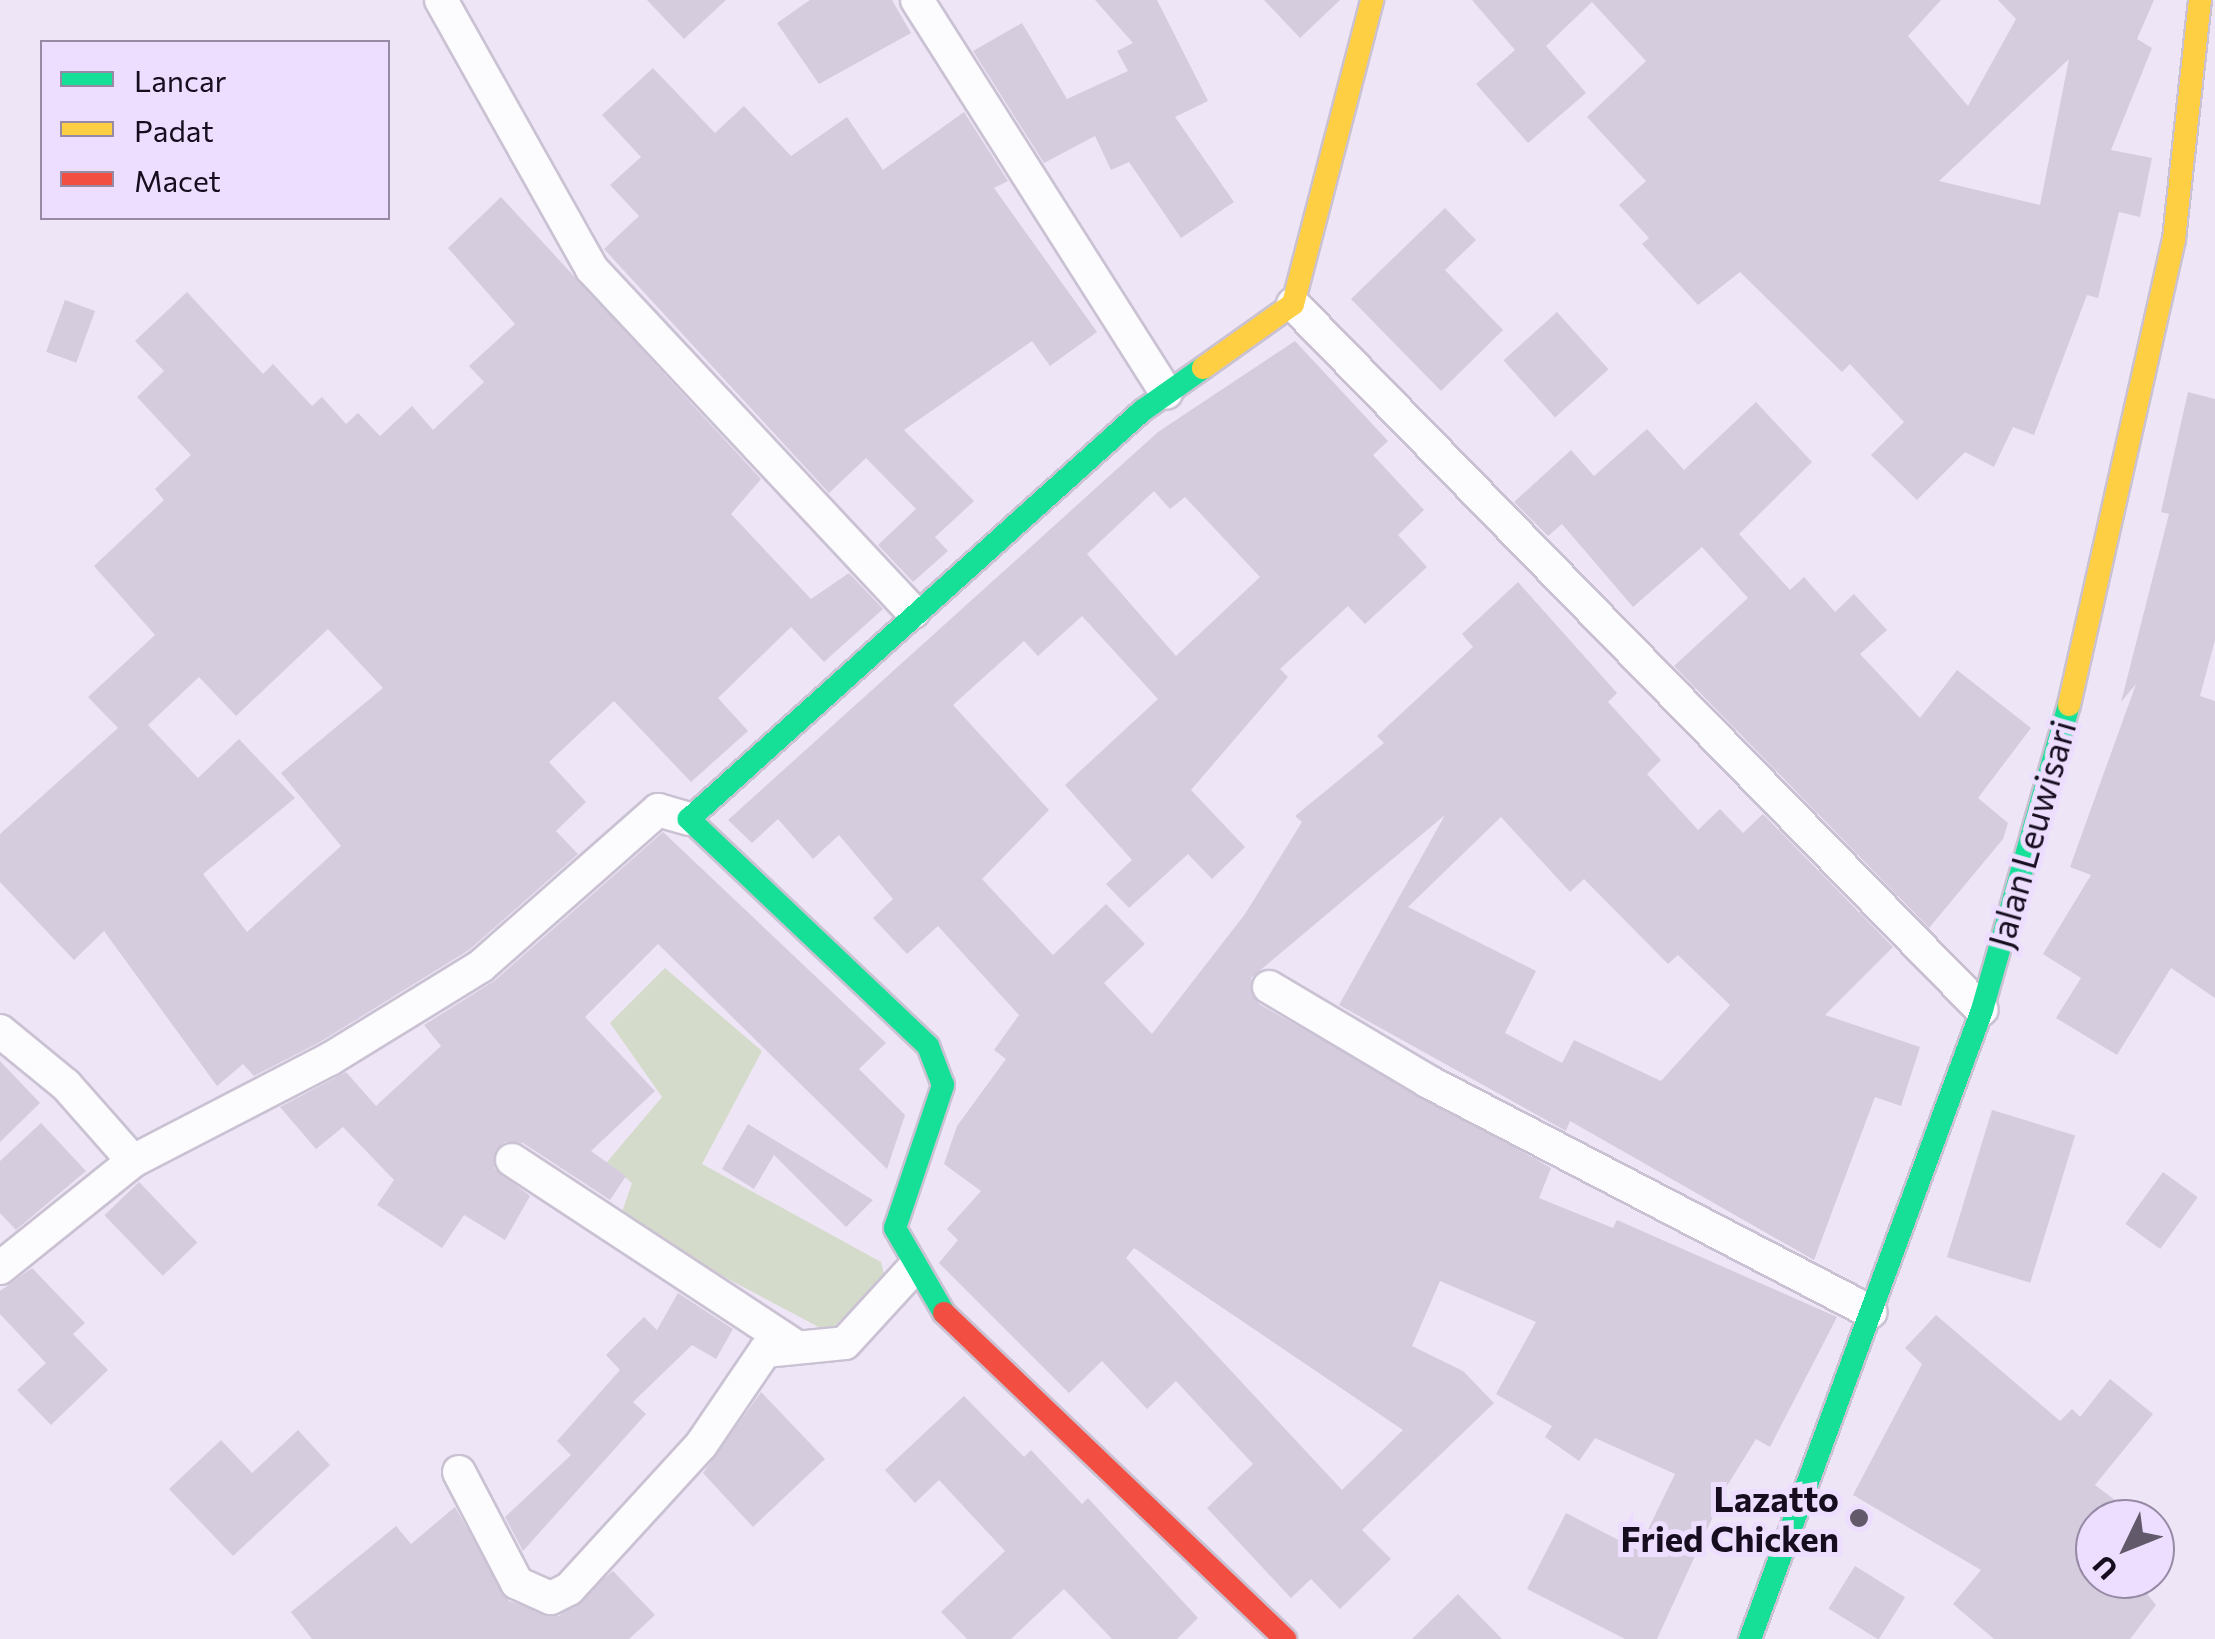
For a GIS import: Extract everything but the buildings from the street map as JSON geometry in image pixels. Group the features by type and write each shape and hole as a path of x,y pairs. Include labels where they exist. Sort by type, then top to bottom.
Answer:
{"street":[{"path":"441,0 592,269 913,612"},
{"path":"917,0 1166,393"},
{"path":"689,819 913,612 1166,393 1293,304 1372,0"},
{"name":"Jalan Leuwisari","path":"1750,1639 1982,1010 2068,708 2174,239 2200,0"},
{"path":"1293,304 1982,1010"},
{"path":"0,1268 133,1162 330,1059 481,966 658,810 689,819 928,1046 944,1085 895,1228 912,1270 959,1333 1285,1639"},
{"path":"1269,987 1427,1081 1870,1312"},
{"path":"0,1031 66,1085 133,1162"},
{"path":"512,1160 792,1343"},
{"path":"459,1472 518,1583 551,1598 569,1589 701,1445 754,1361 792,1343 845,1342 912,1270"}],"green space":[{"path":"665,968 762,1051 702,1164 881,1262 885,1278 828,1332 619,1221 632,1183 607,1162 662,1097 610,1023"}],"traffic: fast":[{"path":"944,1313 895,1228 943,1085 928,1046 689,819 1142,411 1203,368"},
{"path":"1750,1639 1982,1010 2069,705"}],"traffic: slow":[{"path":"1203,368 1293,304 1372,0"},
{"path":"2069,705 2174,239 2200,0"}],"traffic: jam":[{"path":"944,1313 1285,1639"}],"place":[{"name":"Lazatto Fried Chicken","path":"1859,1518"}]}
